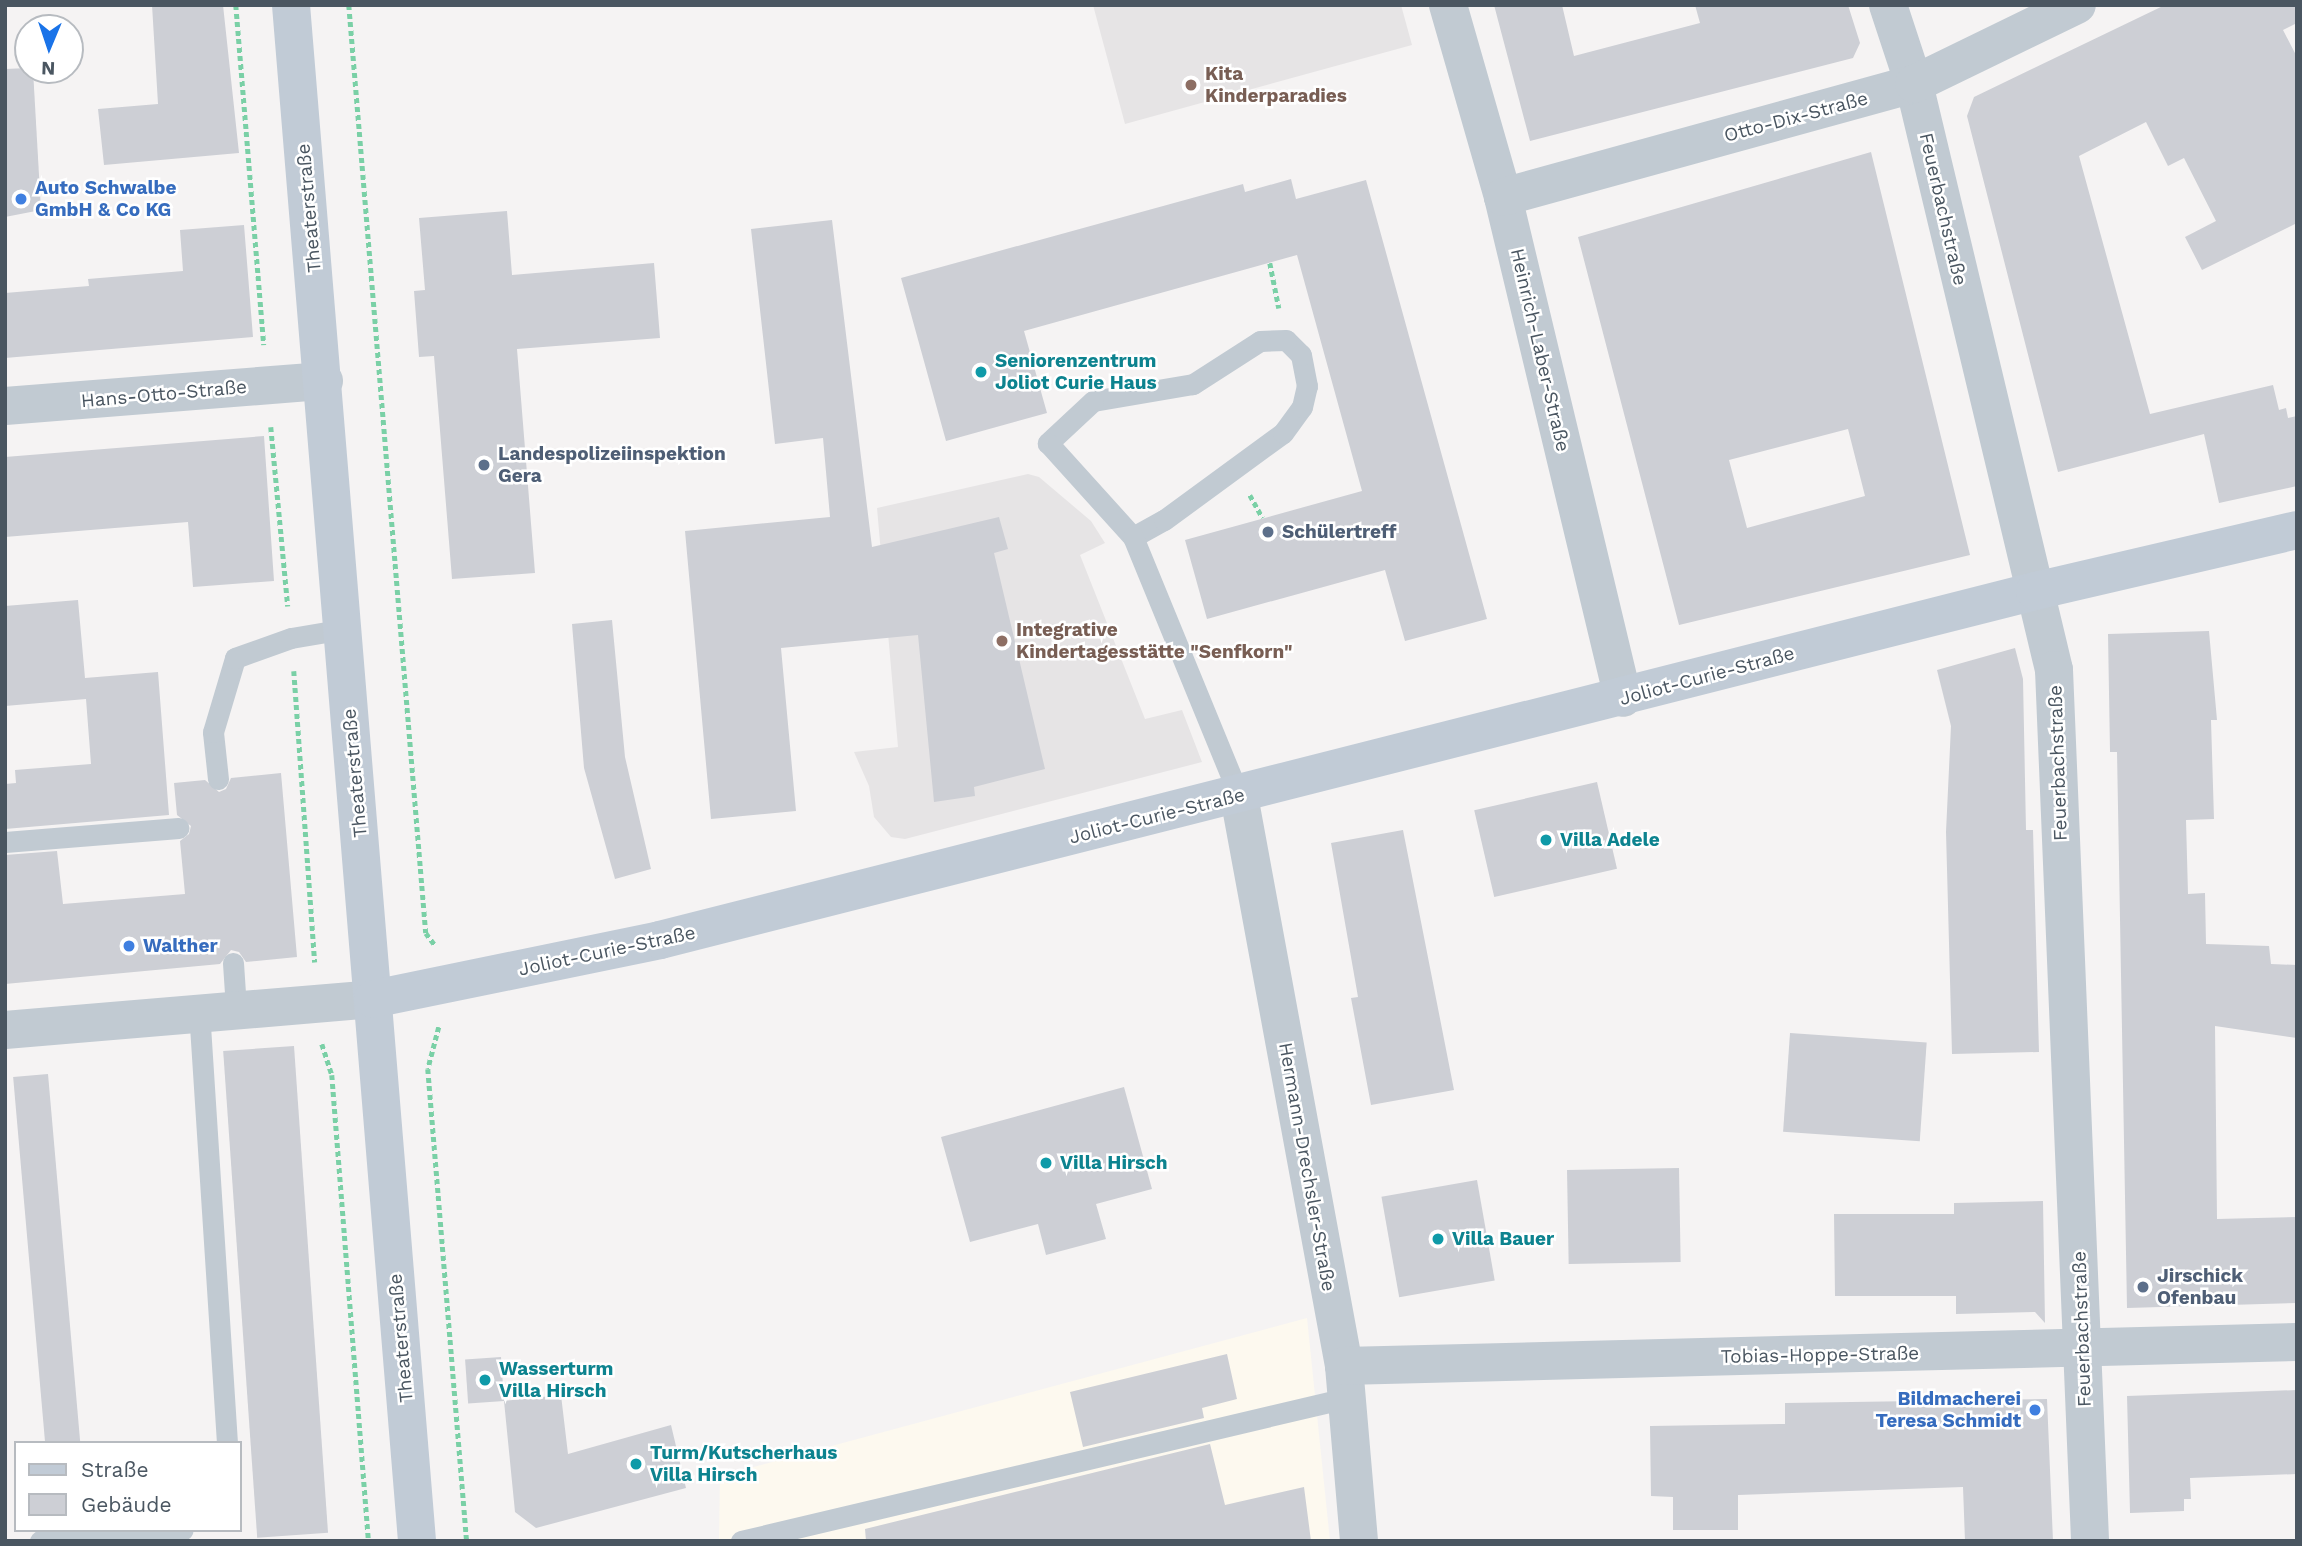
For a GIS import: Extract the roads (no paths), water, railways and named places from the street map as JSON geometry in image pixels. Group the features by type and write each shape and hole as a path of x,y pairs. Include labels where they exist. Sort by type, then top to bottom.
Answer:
{"main road":[{"name":"Theaterstraße","path":"291,5 324,381 417,1541"},
{"name":"Joliot-Curie-Straße","path":"373,999 437,988 660,940 1239,796 2035,591 2297,530"}],"street":[{"name":"Heinrich-Laber-Straße","path":"1448,5 1503,198 1623,698"},
{"name":"Feuerbachstraße","path":"1888,5 1914,84 2054,670 2090,1541"},
{"name":"Otto-Dix-Straße","path":"1503,198 1914,84 2077,5"},
{"name":"Hans-Otto-Straße","path":"5,406 324,381"},
{"name":"Hermann-Drechsler-Straße","path":"1239,796 1345,1382 1359,1541"},
{"name":"Joliot-Curie-Straße","path":"5,1030 199,1010 318,1006 373,999"},
{"name":"Tobias-Hoppe-Straße","path":"1345,1382 2297,1342"}],"lane":[{"path":"1133,537 1283,433 1302,407 1307,386 1301,355 1286,340 1260,341 1193,384 1093,401 1048,443 1133,537 1239,796"},
{"path":"218,779 214,732 234,658 291,638 344,629"},
{"path":"5,842 178,828"},
{"path":"233,963 236,1008"},
{"path":"199,1010 227,1441"},
{"path":"741,1541 1345,1382"},
{"path":"40,1541 157,1532"}],"place":[{"name":"Kita Kinderparadies","path":"1191,85"},
{"name":"Auto Schwalbe GmbH & Co KG","path":"21,199"},
{"name":"Seniorenzentrum Joliot Curie Haus","path":"981,372"},
{"name":"Landespolizeiinspektion Gera","path":"484,465"},
{"name":"Schülertreff","path":"1268,532"},
{"name":"Integrative Kindertagesstätte \"Senfkorn\"","path":"1002,641"},
{"name":"Villa Adele","path":"1546,840"},
{"name":"Walther","path":"129,946"},
{"name":"Villa Hirsch","path":"1046,1163"},
{"name":"Villa Bauer","path":"1438,1239"},
{"name":"Jirschick Ofenbau","path":"2143,1287"},
{"name":"Wasserturm Villa Hirsch","path":"485,1380"},
{"name":"Bildmacherei Teresa Schmidt","path":"2035,1410"},
{"name":"Turm/Kutscherhaus Villa Hirsch","path":"636,1464"}]}
